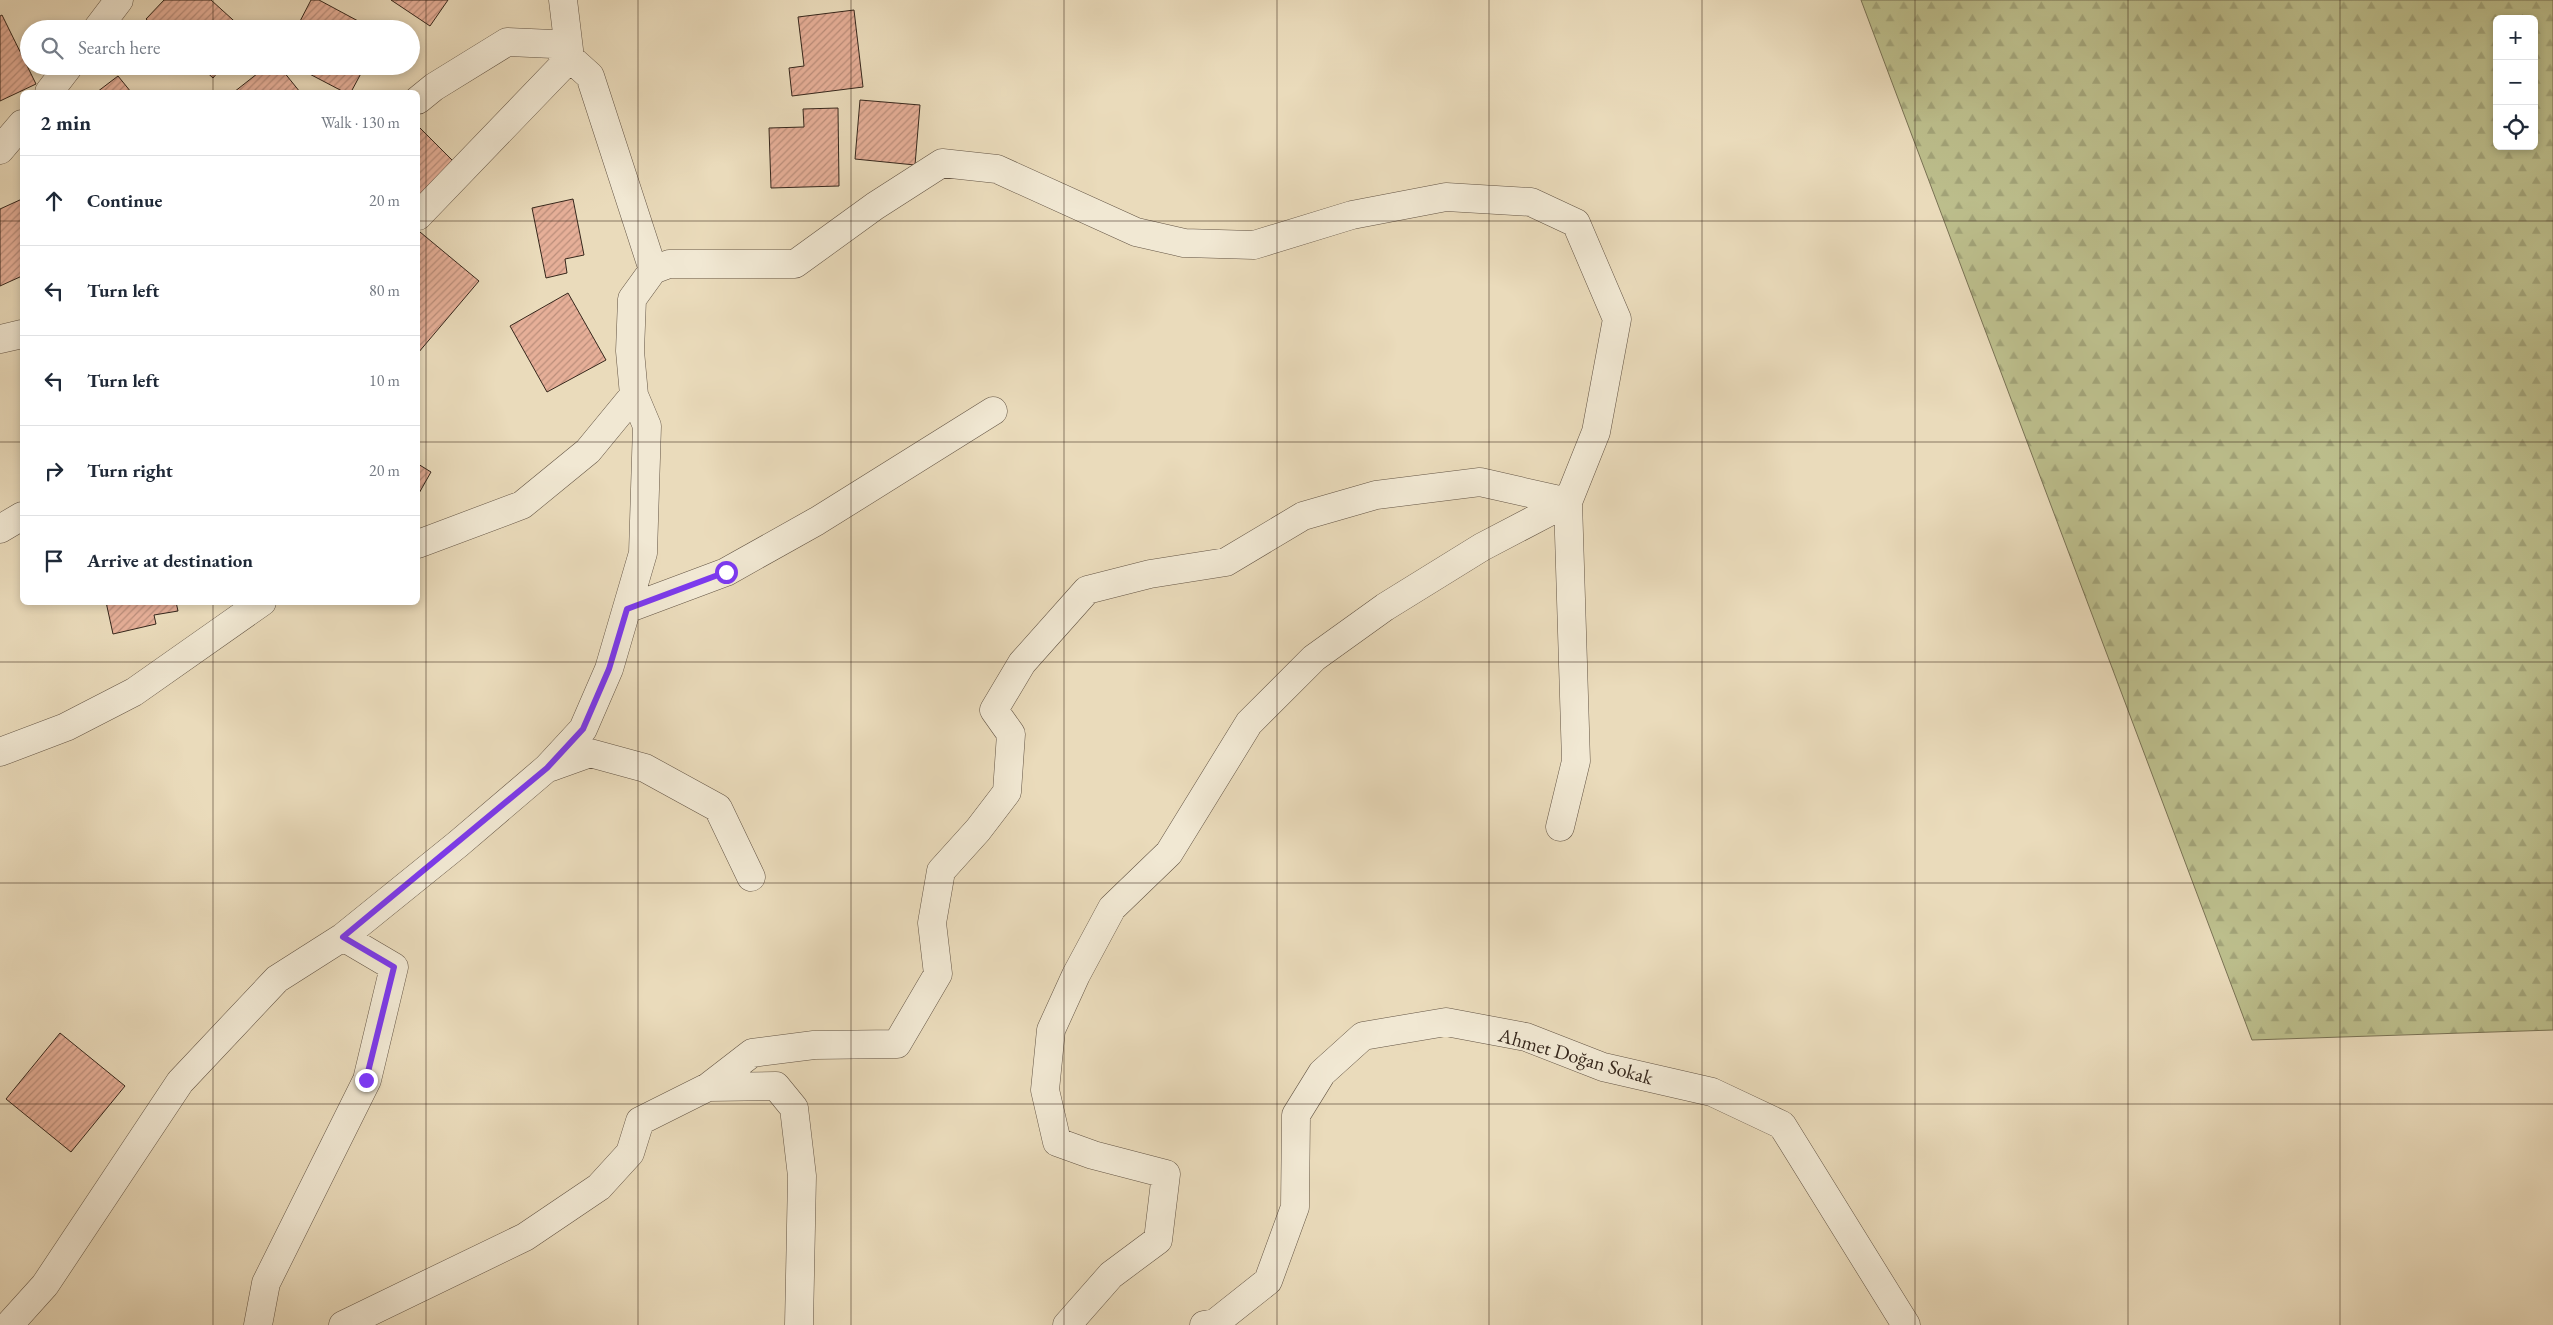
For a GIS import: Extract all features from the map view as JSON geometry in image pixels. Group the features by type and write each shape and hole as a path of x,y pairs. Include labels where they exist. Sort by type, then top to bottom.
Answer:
{"street":[{"path":"104,20 119,0"},
{"path":"563,0 570,58"},
{"path":"420,98 434,87 507,42 553,44 590,76 653,270"},
{"path":"420,214 570,58"},
{"path":"51,90 62,75"},
{"path":"0,150 20,126"},
{"path":"9,1325 45,1285 180,1082 277,979 343,937 547,768 583,729 609,669 643,553 647,426 634,396 630,351 632,299 653,270 679,264 795,264 875,206 942,163 997,169 1136,232 1184,243 1254,245 1352,215 1446,197 1532,202 1576,223 1617,319 1596,432 1568,502 1576,761 1560,827"},
{"path":"0,339 20,334"},
{"path":"420,543 522,505 588,451 634,396"},
{"path":"627,609 726,572 817,521 994,411"},
{"path":"343,1325 525,1237 599,1187 630,1153 640,1121 708,1086 752,1053 814,1045 897,1044 938,974 932,923 941,871 978,830 1007,792 1011,734 994,710 1022,663 1087,590 1150,574 1226,562 1303,516 1376,494 1480,482 1568,502"},
{"path":"1067,1325 1111,1275 1158,1240 1166,1174 1093,1155 1057,1142 1045,1090 1051,1030 1076,975 1112,908 1169,853 1249,723 1314,658 1385,607 1482,547 1568,502"},
{"path":"0,528 20,517"},
{"path":"0,752 66,726 134,692 258,605"},
{"path":"547,768 590,753 645,768 718,808 751,876"},
{"path":"258,1325 266,1283 366,1080 394,967 343,937"},
{"name":"Ahmet Doğan Sokak","path":"1204,1325 1215,1323 1268,1281 1295,1207 1296,1115 1322,1073 1363,1036 1446,1022 1526,1037 1603,1067 1712,1092 1782,1126 1906,1325"},
{"path":"708,1086 776,1086 794,1108 802,1176 799,1325"}],"green space":[{"path":"1861,0 2553,0 2553,1030 2252,1040"}],"building":[{"path":"164,0 211,0 233,20 147,20"},
{"path":"311,0 319,0 356,20 301,20"},
{"path":"391,0 448,0 430,26"},
{"path":"854,10 863,87 792,96 789,68 804,66 798,17"},
{"path":"2,15 20,52 20,75 32,75 36,84 0,101 0,16"},
{"path":"256,75 286,75 298,90 237,90"},
{"path":"311,75 360,75 352,90 340,90"},
{"path":"118,76 129,90 100,90"},
{"path":"860,100 920,105 915,165 855,159"},
{"path":"838,108 839,186 771,188 769,128 804,127 803,109"},
{"path":"420,128 455,163 420,197"},
{"path":"573,199 584,255 565,259 567,273 546,278 532,208"},
{"path":"20,200 20,277 0,286 0,209"},
{"path":"420,232 479,281 420,351"},
{"path":"568,293 606,360 547,392 510,326"},
{"path":"420,465 431,472 420,491"},
{"path":"107,605 177,605 178,611 154,615 156,624 113,634"},
{"path":"60,1033 125,1086 71,1152 6,1099"}],"route":[{"path":"366,1080 394,967 343,937 458,844 547,768 583,729 609,669 627,609 726,572"}]}
